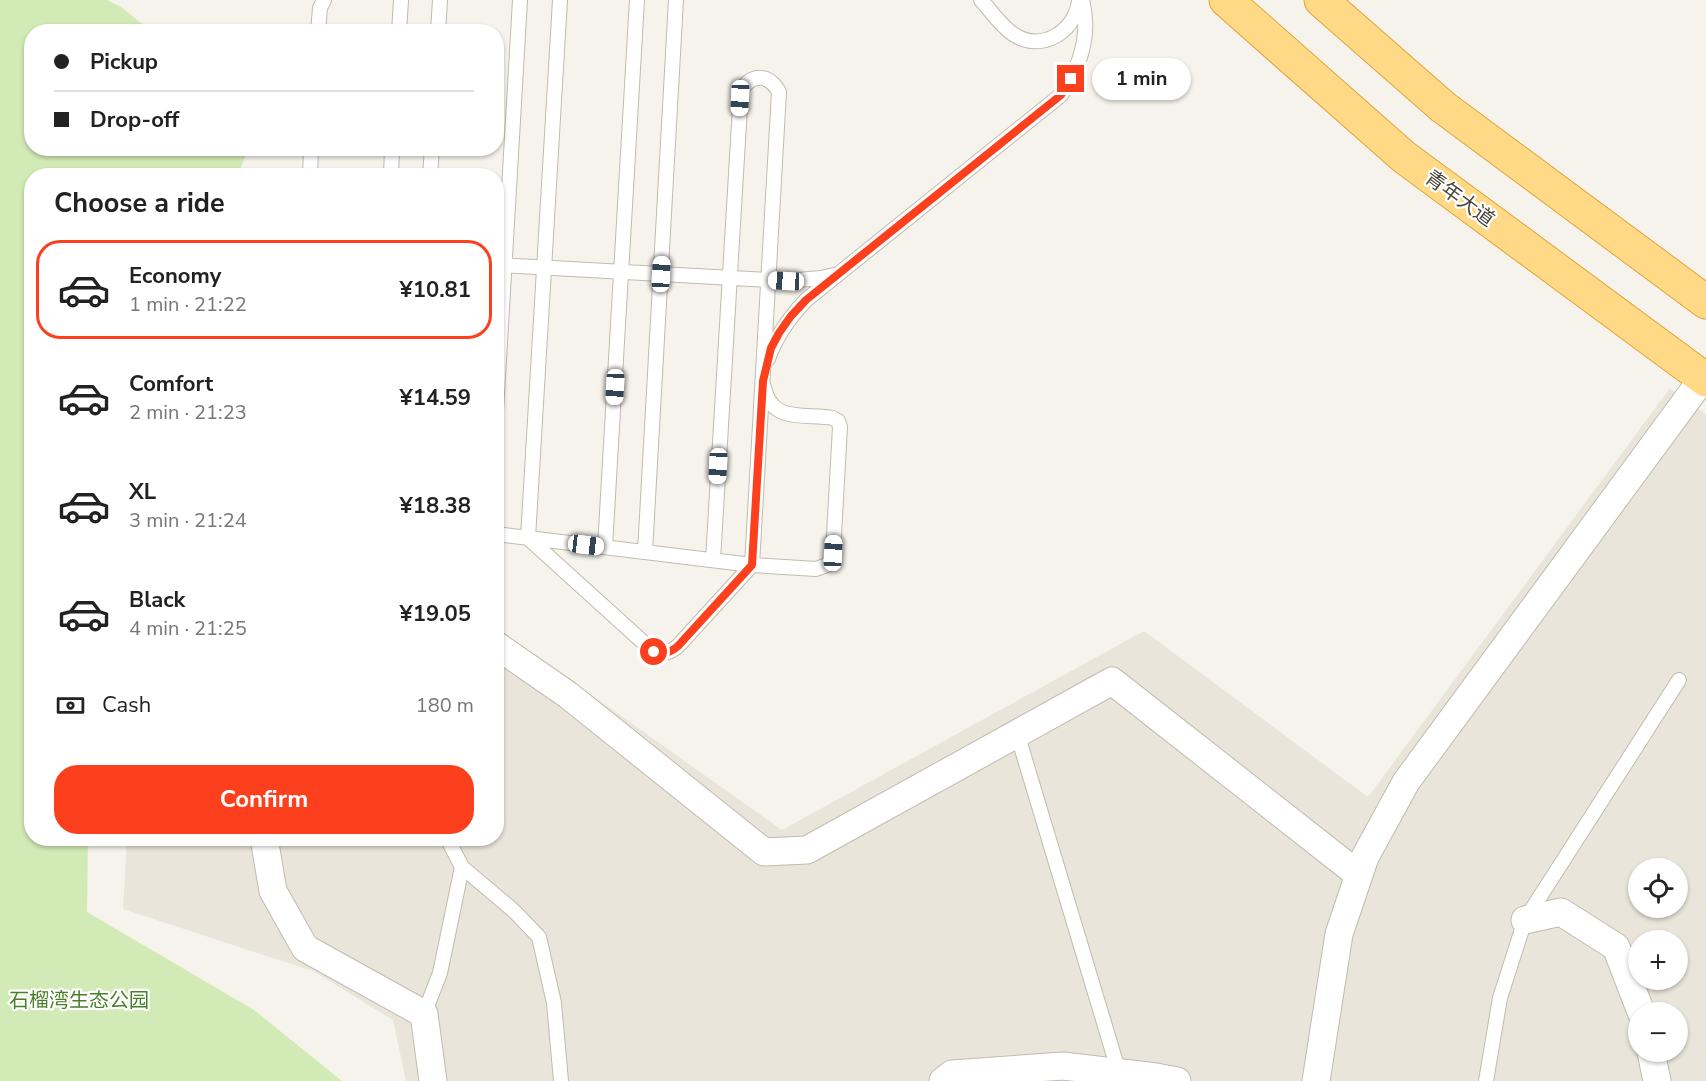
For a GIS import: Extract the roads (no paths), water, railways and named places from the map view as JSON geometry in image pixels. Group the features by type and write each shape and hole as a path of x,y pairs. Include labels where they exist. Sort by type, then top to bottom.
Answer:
{"highway":[{"name":"青年大道","path":"1226,0 1404,157 1705,379"},
{"path":"1321,0 1443,107 1706,302"}],"street":[{"path":"1316,1081 1339,934 1365,857 1406,782 1705,379"},
{"path":"504,651 568,695 764,852 807,850 1112,681 1359,875"},
{"path":"265,846 273,891 305,948 424,1014 433,1081"},
{"path":"1525,920 1561,912 1616,947 1637,1002"},
{"path":"1654,1062 1657,1081"},
{"path":"943,1081 952,1074 1063,1066 1120,1077 1177,1081"}],"lane":[{"path":"319,24 324,0"},
{"path":"400,24 401,0"},
{"path":"438,24 440,0"},
{"path":"504,223 520,0"},
{"path":"528,538 560,0"},
{"path":"605,548 637,0"},
{"path":"645,552 676,0"},
{"path":"981,0 1014,35 1036,41 1047,40 1067,28 1074,19 1080,0"},
{"path":"504,535 752,565 816,569 827,565 833,553 840,427 838,421 828,417 790,415 774,408 764,391 763,381 771,348 791,316 806,300 1061,95 1079,62 1084,43 1085,24 1080,0"},
{"path":"528,538 647,647 663,654 678,646 752,565 779,92 775,85 760,78 752,79 741,90 713,560"},
{"path":"504,265 769,280 802,280 839,274"},
{"path":"1486,1081 1500,998 1525,920 1679,680"},
{"path":"1017,734 1120,1077"},
{"path":"451,846 462,867 514,911 538,937 554,1003 561,1081"},
{"path":"424,1014 440,973 462,867"}],"park label":[{"name":"石榴湾生态公园","path":"79,1000"}]}
